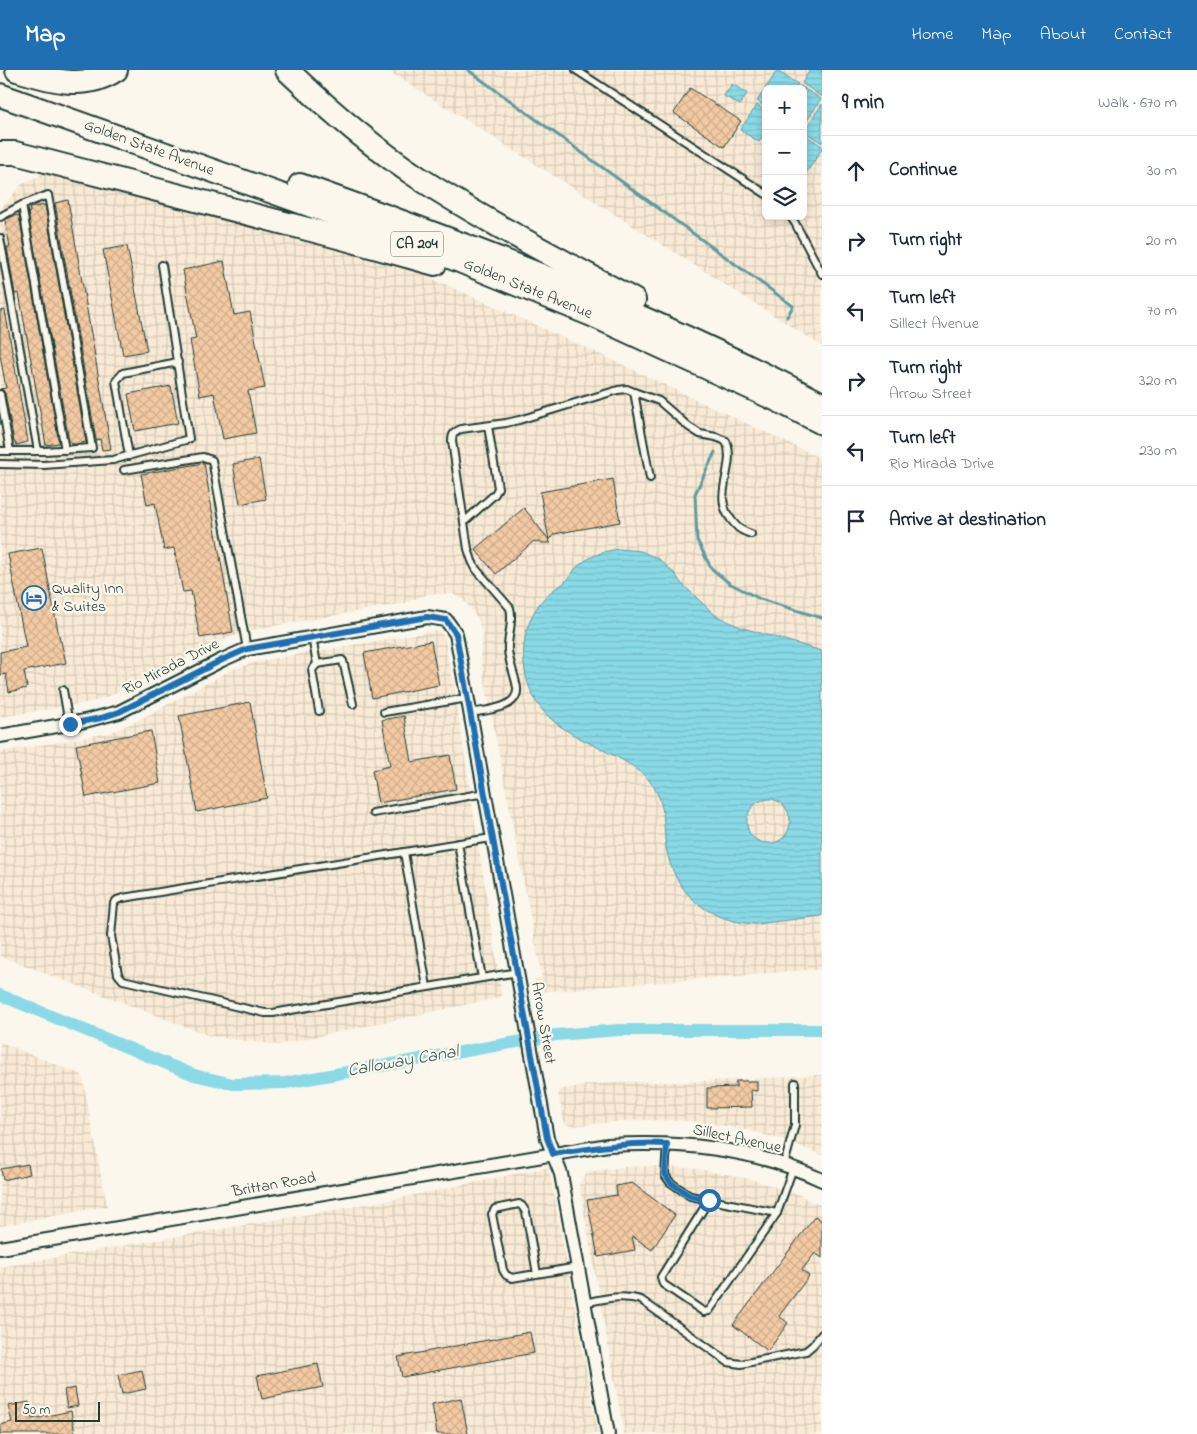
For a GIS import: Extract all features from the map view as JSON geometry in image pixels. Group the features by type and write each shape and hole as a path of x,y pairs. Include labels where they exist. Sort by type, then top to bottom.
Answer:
{"highway":[{"path":"17,70 55,80 74,82 99,79 116,70"},
{"path":"287,70 384,153 419,178 467,207 686,328 742,364"},
{"name":"Golden State Avenue","path":"0,79 388,216 573,287 742,364 822,404"},
{"name":"Golden State Avenue","path":"0,94 413,242 592,315 777,400 822,423"},
{"path":"0,153 15,153 342,238 543,295"}],"street":[{"name":"Rio Mirada Drive","path":"0,736 101,718 119,712 247,649 427,617 446,620"},
{"name":"Arrow Street","path":"446,620 456,634 547,1138 561,1174 608,1434"},
{"name":"Sillect Avenue","path":"553,1154 608,1145 644,1143 716,1148 752,1155 822,1180"},
{"name":"Brittan Road","path":"0,1248 553,1154"}],"lane":[{"path":"576,70 762,191"},
{"path":"0,217 22,205 48,195 92,448 0,451"},
{"path":"22,205 65,450"},
{"path":"793,220 822,274"},
{"path":"0,238 38,451"},
{"path":"0,464 44,465 113,460 189,439 162,265"},
{"path":"129,456 116,381 123,373 178,362"},
{"path":"471,713 491,710 506,705 513,701 517,688 508,651 512,614 510,608 476,569 468,549 452,436 455,431 519,420 618,390 627,389 659,401 700,434 726,441 730,454 722,497 727,514 738,529 751,534"},
{"path":"634,392 650,478"},
{"path":"0,394 10,451"},
{"path":"464,522 495,494 498,488 488,426"},
{"path":"124,470 203,457 212,460 247,649"},
{"path":"312,637 317,664"},
{"path":"319,711 312,670 317,664 343,661 353,704"},
{"path":"63,690 70,724"},
{"path":"384,712 468,698"},
{"path":"373,813 486,793"},
{"path":"493,838 117,900 114,904 111,936 118,974 123,980 265,1013 273,1013 518,972"},
{"path":"458,844 482,978"},
{"path":"404,852 427,987"},
{"path":"709,1200 661,1277 663,1284 704,1312 709,1311 777,1213 789,1167 795,1125 795,1083"},
{"path":"667,1144 665,1174 670,1182 690,1196 777,1213"},
{"path":"537,1274 526,1212 520,1204 495,1209 492,1214 502,1270 506,1275 512,1278 578,1268"},
{"path":"584,1303 619,1297 632,1297 641,1300 728,1362 741,1364 806,1351 822,1334"}],"shaded area":[{"path":"387,70 822,70 822,346"},
{"path":"58,166 391,260 615,361 822,459 822,969 537,992 535,979 542,977 480,656 482,632 472,610 464,601 453,594 428,594 406,603 262,628 239,634 210,646 111,695 92,702 0,717 0,210 22,184"},
{"path":"434,631 440,632 444,636 455,693 502,997 277,1045 210,1036 0,956 0,752 110,733 137,721 231,670 260,661"},
{"path":"0,1042 82,1075 107,1206 0,1226"},
{"path":"822,1075 822,1155 780,1139 750,1131 690,1121 637,1120 570,1126 563,1120 558,1090 593,1084 625,1082 686,1082"},
{"path":"657,1166 698,1169 751,1179 797,1194 822,1206 822,1434 624,1434 579,1184 587,1172 623,1167"},
{"path":"549,1167 598,1434 0,1434 0,1267 390,1200"}],"water":[{"path":"810,70 822,70 822,97 807,85 802,83"},
{"path":"777,71 798,84 797,85 768,85"},
{"path":"732,84 747,93 740,105 724,96"},
{"path":"807,90 821,99 807,121"},
{"path":"762,94 762,104 757,101"},
{"path":"822,104 822,143 807,133 807,126"},
{"path":"757,105 762,108 762,138 759,142 740,130"},
{"path":"807,136 822,146 807,172"},
{"path":"613,550 641,551 659,559 715,615 740,627 822,651 822,916 756,924 723,918 696,902 677,879 670,864 661,803 649,780 613,755 565,730 545,713 537,703 526,676 524,662 526,634 536,608 550,592 567,580 575,569 585,561 595,555","holes":["772,799 781,803 786,809 790,824 788,832 783,838 776,842 767,843 751,835 747,820 749,812 754,805"]}],"building":[{"path":"690,88 741,121 724,147 674,113"},
{"path":"68,200 111,449 102,450 100,439 96,440 55,203"},
{"path":"45,205 86,442 76,444 71,444 69,441 28,213 30,212 29,208"},
{"path":"19,215 59,443 46,445 19,293 15,294 7,247 10,247 5,220"},
{"path":"127,246 147,351 123,355 103,250"},
{"path":"224,261 234,315 250,312 265,388 248,391 256,433 223,439 214,393 200,396 190,340 196,339 183,270"},
{"path":"5,310 28,442 16,445 5,393 0,389 6,388 0,355 0,311"},
{"path":"171,386 178,423 135,431 128,394"},
{"path":"259,459 266,499 240,504 233,464"},
{"path":"204,463 233,632 200,638 191,591 183,592 174,548 164,550 155,503 147,505 141,474"},
{"path":"613,479 620,522 554,534 549,541 551,543 534,541 496,574 475,549 524,508 549,540 540,492"},
{"name":"Quality Inn & Suites","path":"42,548 66,663 24,671 27,688 9,692 6,674 0,675 0,652 26,647 8,554"},
{"path":"431,641 439,685 372,698 364,653"},
{"path":"250,702 267,798 197,812 179,716"},
{"path":"404,716 412,762 450,755 456,789 378,803 372,770 390,766 382,720"},
{"path":"151,731 160,783 86,797 76,745"},
{"path":"736,1081 757,1081 757,1091 751,1090 752,1107 707,1108 707,1088 736,1087"},
{"path":"28,1164 30,1174 3,1180 1,1169"},
{"path":"632,1183 675,1215 652,1250 632,1236 635,1250 598,1257 587,1200 617,1195 616,1186"},
{"path":"815,1216 822,1221 822,1258 815,1253 802,1270 809,1276 779,1316 788,1323 768,1351 733,1325"},
{"path":"530,1332 534,1353 402,1377 398,1357"},
{"path":"318,1364 323,1387 262,1399 257,1376"},
{"path":"142,1370 146,1389 122,1394 118,1375"},
{"path":"75,1388 78,1406 67,1408 64,1390"},
{"path":"461,1398 468,1434 437,1434 432,1404"},
{"path":"29,1402 32,1419 71,1411 75,1434 0,1434 0,1425 12,1422 8,1406"}],"waterway":[{"path":"468,70 793,306 787,317"},
{"path":"715,452 695,494 697,540 711,568 729,583 760,599 822,618"},
{"name":"Calloway Canal","path":"0,995 194,1075 233,1084 285,1083 556,1035 619,1030 822,1030"}],"place":[{"name":"Quality Inn & Suites","path":"34,598"}],"route":[{"path":"70,724 101,718 119,712 247,649 427,617 446,620 456,634 547,1138 553,1154 608,1145 667,1144 665,1174 670,1182 690,1196 709,1200"}]}
